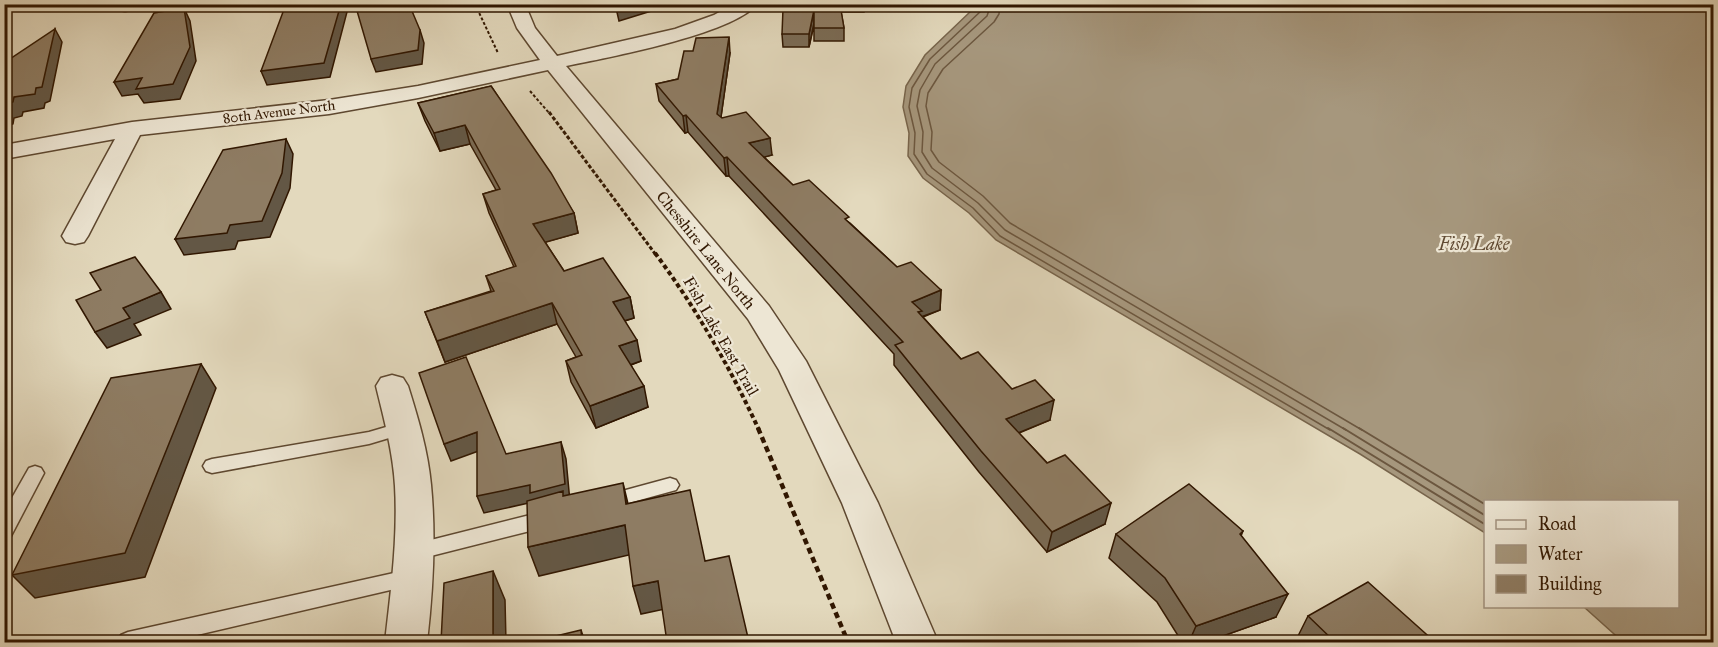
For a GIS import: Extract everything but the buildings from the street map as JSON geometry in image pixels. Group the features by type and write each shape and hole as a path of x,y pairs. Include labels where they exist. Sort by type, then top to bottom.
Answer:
{"street":[{"name":"Chesshire Lane North","path":"516,4 526,28 552,63 759,313 795,369 860,503 916,642"},
{"path":"552,63 682,33 720,19 748,4"},
{"name":"80th Avenue North","path":"4,152 132,129 329,107 417,92 552,63"},
{"path":"75,236 132,129"},
{"path":"392,386 403,428 412,485 412,565 406,642"}],"lane":[{"path":"212,466 369,438 403,428"},
{"path":"4,531 35,473"},
{"path":"594,506 670,485"},
{"path":"128,642 412,565 562,515"}],"path":[{"path":"475,4 502,60"},
{"name":"Fish Lake East Trail","path":"526,88 539,99 673,278 725,360 765,442 848,642"}],"water":[{"name":"Fish Lake","path":"982,4 1713,5 1713,642 1623,642 1585,608 1679,608 1679,500 1484,500 1484,532 1360,454 996,240 969,213 923,178 908,156 909,133 903,107 906,86 925,55 972,10"}]}
